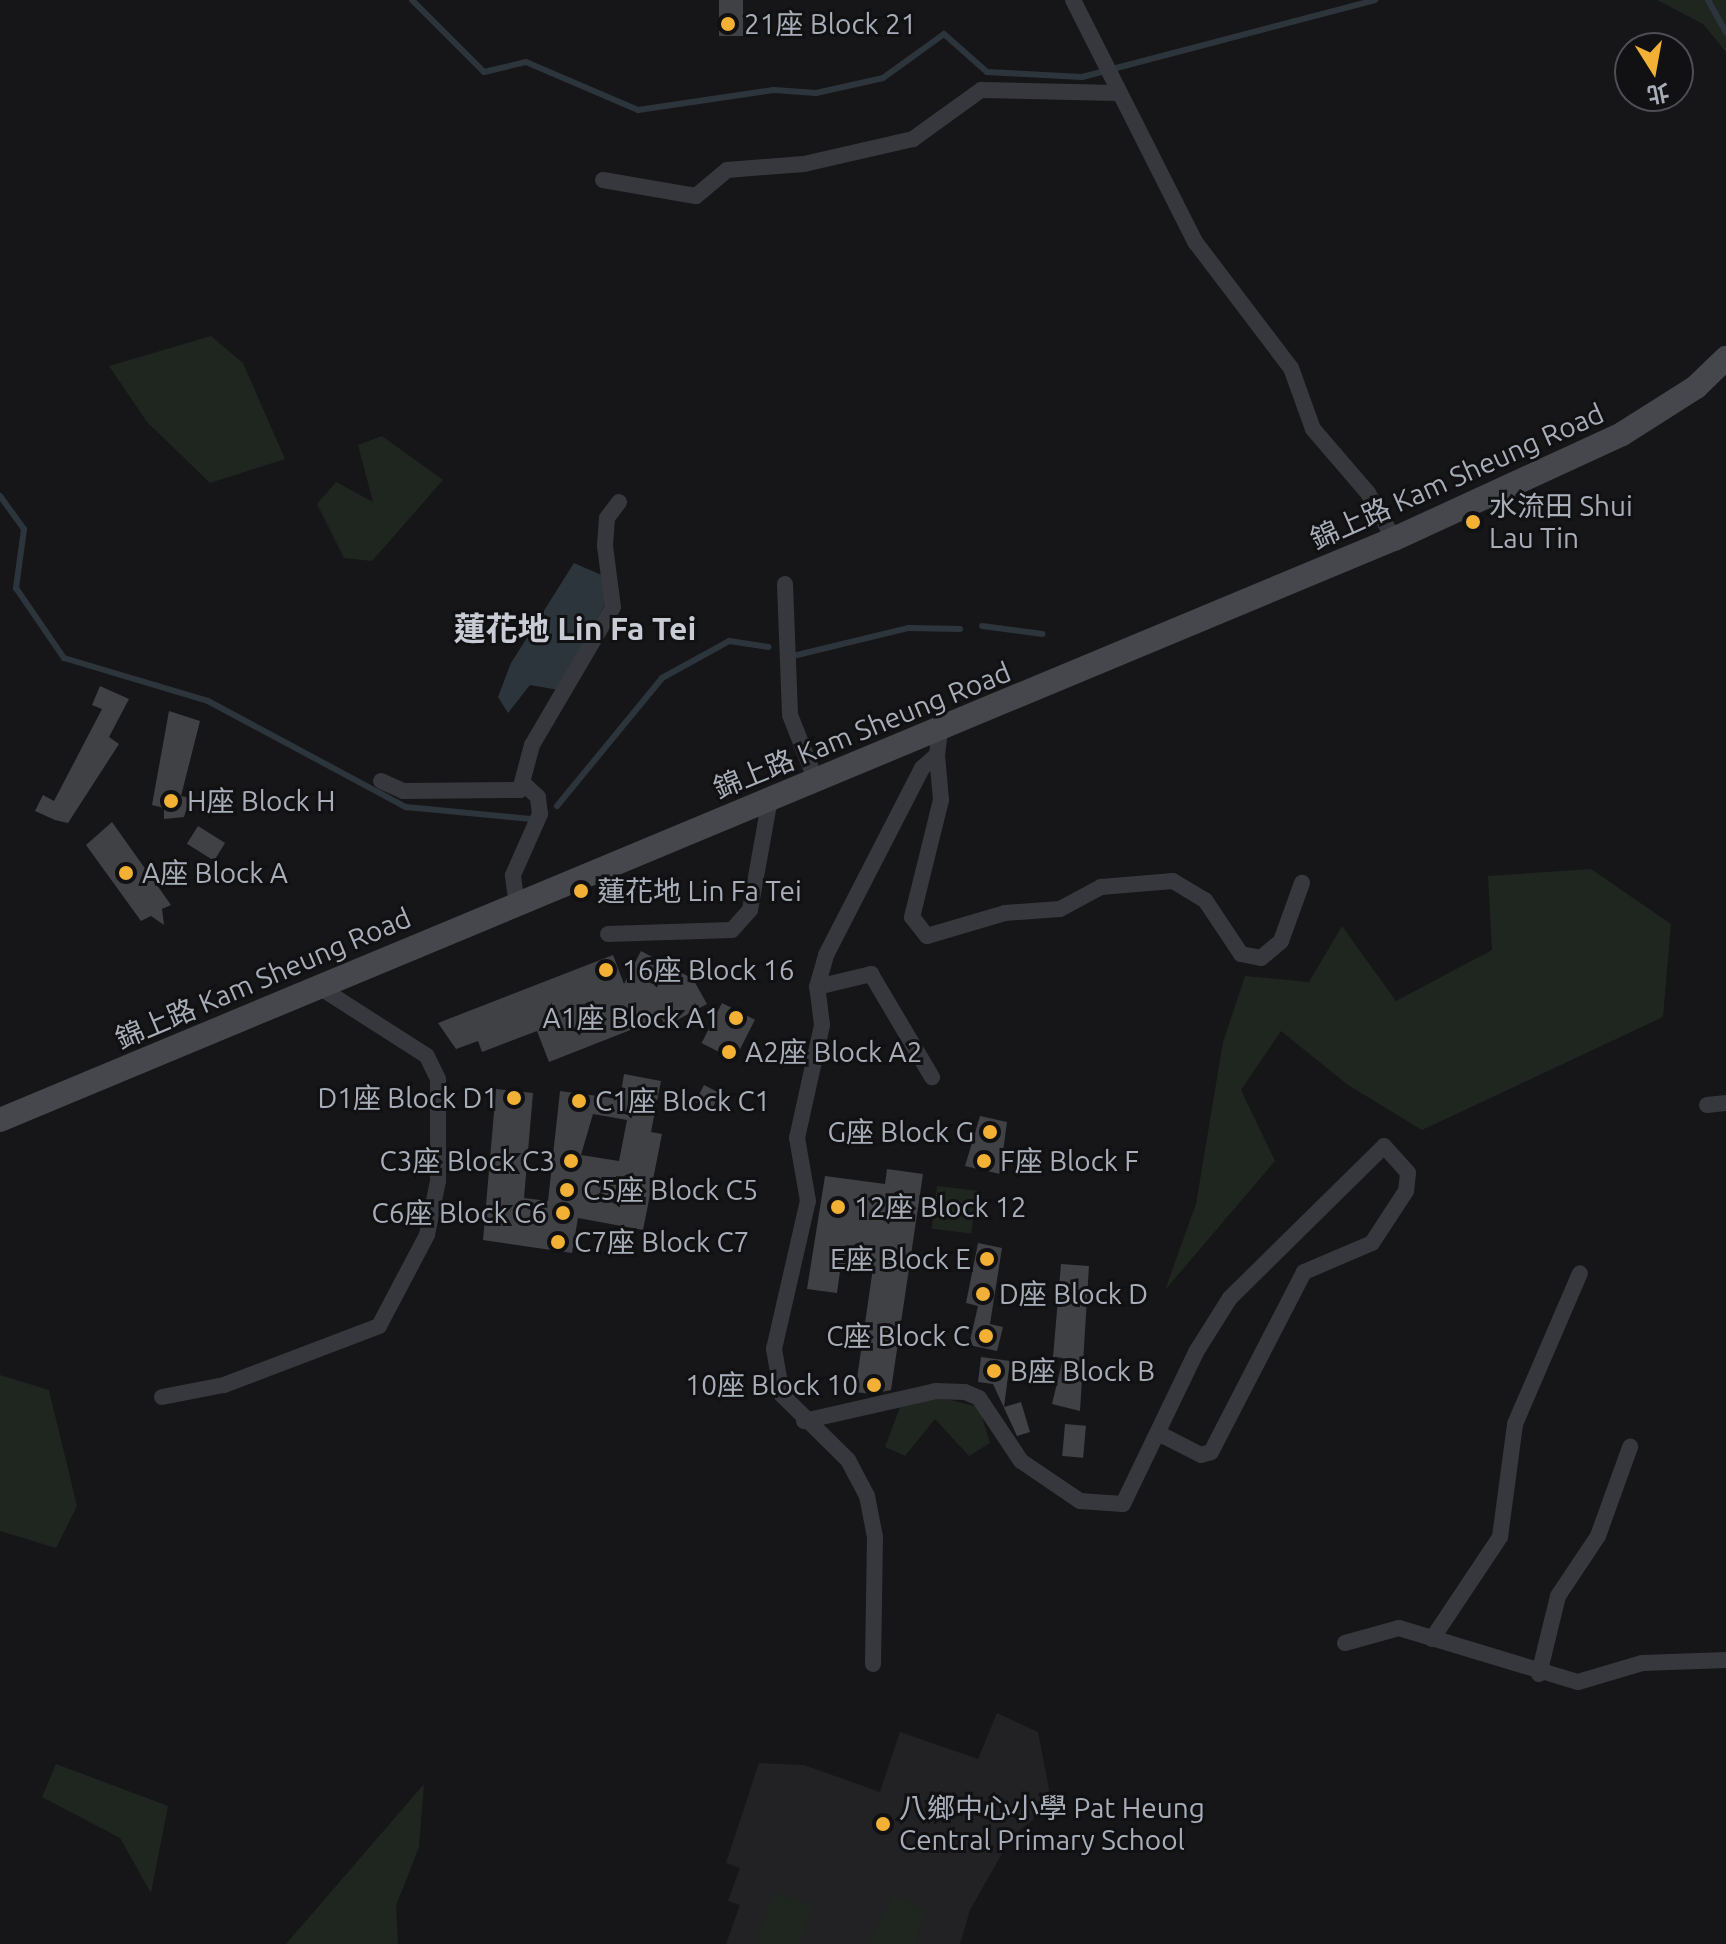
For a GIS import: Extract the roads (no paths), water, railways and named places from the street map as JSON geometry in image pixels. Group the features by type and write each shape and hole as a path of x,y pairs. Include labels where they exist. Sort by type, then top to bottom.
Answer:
{"main road":[{"name":"錦上路 Kam Sheung Road","path":"0,1120 770,799 816,781 938,743 1622,434 1696,387 1726,358"}],"street":[{"path":"1073,0 1196,243 1291,368 1313,429 1368,493 1394,539"},
{"path":"603,180 696,196 727,170 804,164 913,139 981,90 1116,88"},
{"path":"381,781 403,791 513,793 524,784 532,745 613,607 605,546 607,518 619,502"},
{"path":"785,584 790,715 816,781"},
{"path":"938,743 941,800 912,917 927,936 1005,913 1060,909 1101,887 1173,881 1205,900 1241,954 1261,958 1281,941 1302,883"},
{"path":"873,1664 872,1513 848,1460 804,1421 773,1374 808,1201 797,1138 822,1025 817,987 840,928 922,768 938,743"},
{"path":"517,905 513,875 540,814 538,797 524,784"},
{"path":"608,934 732,930 750,910 770,799"},
{"path":"817,987 871,974 932,1077"},
{"path":"162,1397 224,1385 379,1326 427,1235 438,1181 438,1079 427,1056 319,987"},
{"path":"1707,1105 1726,1103"},
{"path":"804,1421 936,1391 965,1392 979,1398 1021,1461 1104,1508 1134,1493 1158,1433 1230,1298 1384,1146 1408,1173 1406,1191 1372,1243 1304,1272 1211,1452 1201,1455 1158,1433"},
{"path":"1432,1639 1500,1537 1515,1424 1580,1273"},
{"path":"1539,1674 1558,1596 1598,1536 1630,1447"},
{"path":"1345,1643 1399,1628 1539,1674 1578,1682 1642,1663 1726,1660"}],"waterway":[{"path":"412,0 484,72 526,62 638,110 774,90 816,93 883,78 944,34 987,72 1082,77 1375,0"},
{"path":"1708,0 1726,32"},
{"path":"0,496 24,529 16,588 64,658 208,701 406,807 530,819"},
{"path":"982,626 1042,634"},
{"path":"797,655 909,628 960,629"},
{"path":"557,806 662,678 729,641 769,647"}],"place":[{"name":"21座 Block 21","path":"728,24"},
{"name":"水流田 Shui Lau Tin","path":"1473,522"},
{"name":"H座 Block H","path":"171,801"},
{"name":"A座 Block A","path":"126,873"},
{"name":"蓮花地 Lin Fa Tei","path":"581,891"},
{"name":"16座 Block 16","path":"606,970"},
{"name":"A1座 Block A1","path":"736,1018"},
{"name":"A2座 Block A2","path":"729,1052"},
{"name":"D1座 Block D1","path":"514,1098"},
{"name":"C1座 Block C1","path":"579,1101"},
{"name":"G座 Block G","path":"990,1132"},
{"name":"C3座 Block C3","path":"571,1161"},
{"name":"F座 Block F","path":"984,1161"},
{"name":"C5座 Block C5","path":"567,1190"},
{"name":"12座 Block 12","path":"838,1207"},
{"name":"C6座 Block C6","path":"563,1213"},
{"name":"C7座 Block C7","path":"558,1242"},
{"name":"E座 Block E","path":"987,1259"},
{"name":"D座 Block D","path":"983,1294"},
{"name":"C座 Block C","path":"986,1336"},
{"name":"B座 Block B","path":"994,1371"},
{"name":"10座 Block 10","path":"874,1385"},
{"name":"八鄉中心小學 Pat Heung Central Primary School","path":"883,1824"}],"district":[{"name":"蓮花地 Lin Fa Tei","path":"575,628"}]}
